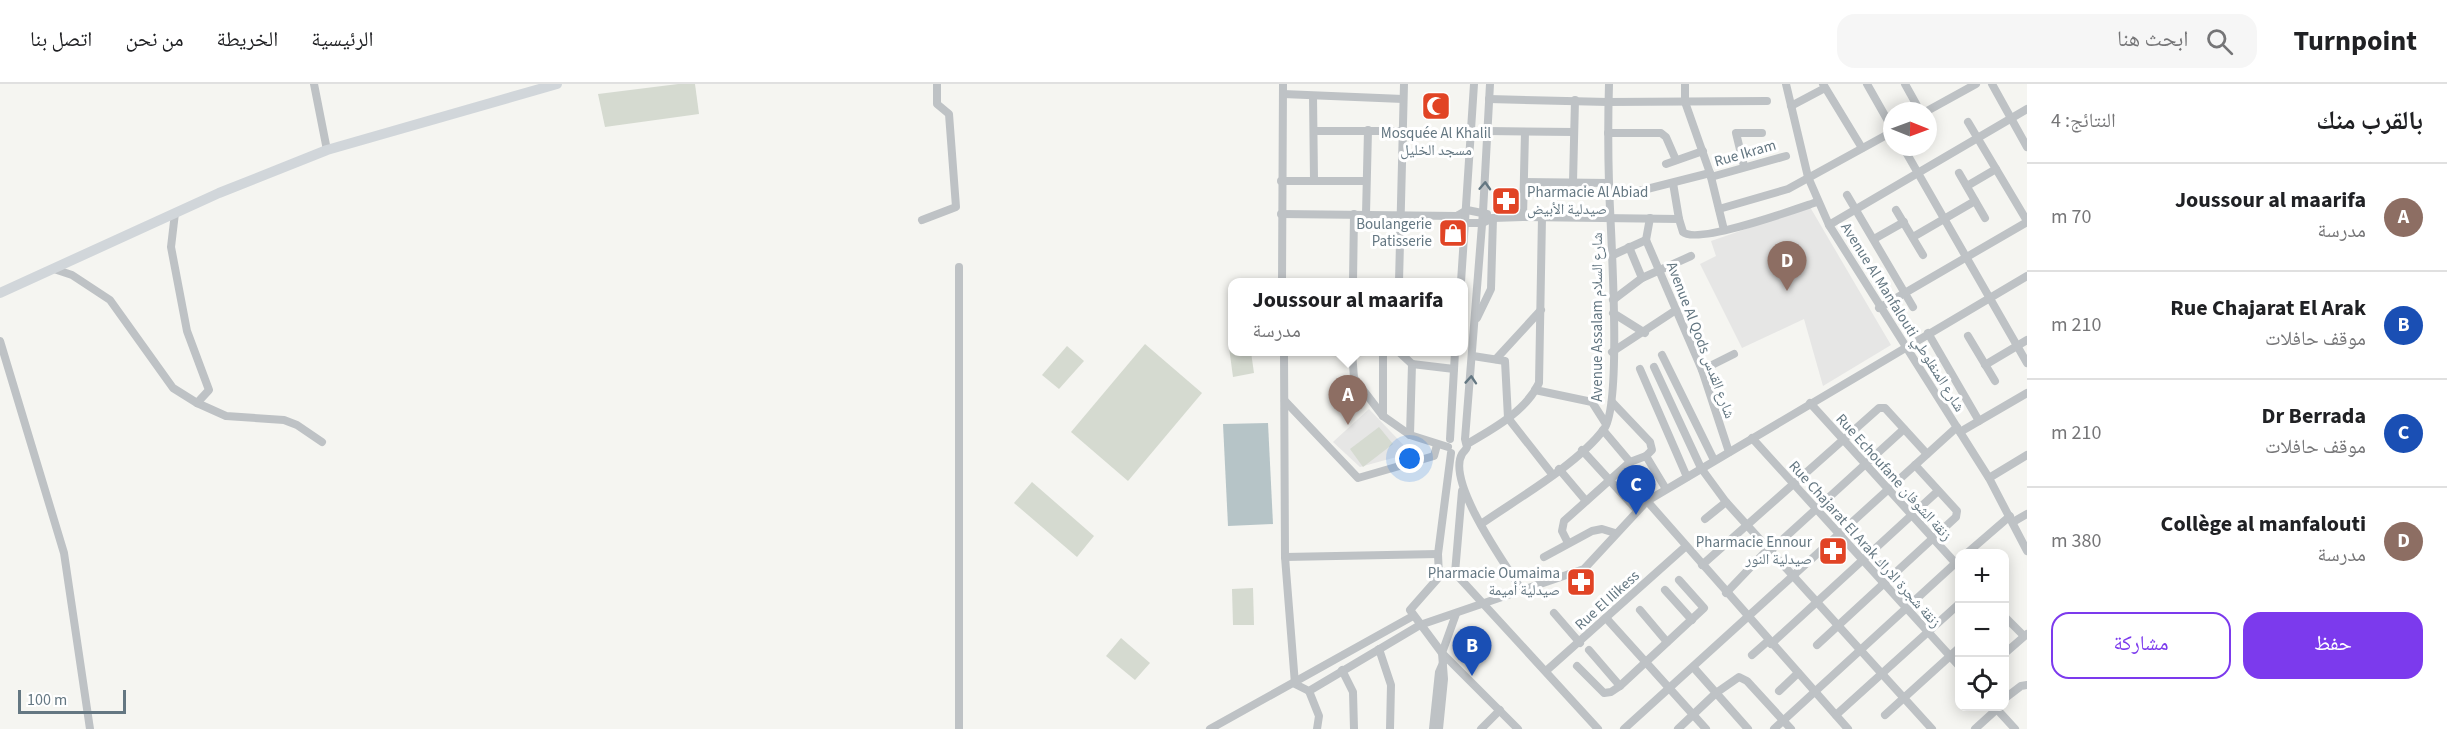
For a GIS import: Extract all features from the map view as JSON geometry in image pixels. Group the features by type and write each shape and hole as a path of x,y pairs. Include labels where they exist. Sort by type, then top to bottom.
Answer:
{"main road":[{"path":"0,293 175,213 327,150 556,84"}],"street":[{"path":"314,84 327,150"},
{"path":"922,220 956,207 949,114 937,104 936,84"},
{"path":"1282,278 1283,84"},
{"path":"1399,278 1404,84"},
{"path":"1461,278 1467,223 1474,84"},
{"path":"1466,441 1490,84"},
{"name":"Avenue Assalam شارع السلام","path":"1605,427 1612,402 1613,255 1609,183 1609,84"},
{"path":"1685,84 1685,102 1703,151 1724,230"},
{"name":"Avenue Al Manfalouti شارع المنفلوطي","path":"1785,84 1808,177 1817,202 1879,308 1989,478 2027,551"},
{"path":"1867,84 1883,113"},
{"path":"1905,84 1915,102"},
{"path":"1937,105 1976,84"},
{"path":"1992,84 2027,147"},
{"path":"1791,106 1824,86 1862,148"},
{"path":"1283,94 1403,99"},
{"path":"1313,96 1314,180"},
{"path":"1489,99 1608,102 1767,101"},
{"path":"1573,182 1575,100"},
{"path":"1829,225 2027,108"},
{"path":"1879,308 2027,221 1968,122"},
{"path":"1366,214 1368,130"},
{"path":"1314,131 1403,131"},
{"path":"1487,131 1574,132"},
{"path":"1523,217 1525,132"},
{"path":"1608,133 1661,133 1666,137 1676,160"},
{"path":"1744,166 1736,133 1762,134"},
{"path":"1719,209 1780,192 1883,135"},
{"path":"1666,164 1703,151"},
{"name":"Rue Ikram","path":"1639,191 1786,156"},
{"path":"1908,156 2027,363"},
{"path":"1967,186 1996,170"},
{"path":"1959,173 1985,218"},
{"path":"1281,181 1366,181"},
{"path":"1524,182 1609,183"},
{"path":"1673,183 1679,219 1682,230 1687,236 1724,230 1817,202"},
{"path":"1847,195 1912,307"},
{"path":"1913,237 1975,201"},
{"path":"1281,214 1457,216 1467,210 1483,212 1493,218"},
{"path":"1896,210 1923,255"},
{"path":"175,213 171,247 187,331 209,390 197,403"},
{"path":"1353,278 1354,214"},
{"path":"1457,216 1467,223 1482,223 1493,218 1523,217 1679,219"},
{"path":"1475,320 1491,289 1493,218"},
{"path":"1439,577 1438,554 1454,452 1466,441 1508,418 1536,390 1540,379 1542,218"},
{"path":"1613,255 1646,240 1650,218"},
{"path":"1874,239 1904,222"},
{"name":"Avenue Al Qods شارع القدس","path":"1646,240 1702,370 1729,452"},
{"path":"1629,247 1642,278"},
{"path":"1613,300 1642,278 1691,256"},
{"path":"959,267 959,729"},
{"path":"54,268 72,275 110,300 173,388 197,403 226,416 284,420 297,425 322,442"},
{"path":"1309,691 1420,625 1584,569 1636,509 1647,501 1905,346 2027,276"},
{"path":"1496,359 1541,310"},
{"path":"1612,352 1645,333 1676,310"},
{"path":"1613,314 1645,333"},
{"path":"1929,333 1979,421"},
{"path":"1968,336 1995,381"},
{"path":"1985,365 2027,340"},
{"path":"0,341 64,553 90,729"},
{"path":"1702,370 1734,354"},
{"path":"1662,355 1714,460"},
{"path":"1284,356 1285,557 1295,684"},
{"path":"1352,356 1354,378 1383,416 1410,435 1454,452"},
{"path":"1383,356 1383,416"},
{"path":"1404,356 1412,364 1454,369"},
{"path":"1455,356 1450,439 1462,482 1481,524 1521,590"},
{"path":"1473,356 1504,360 1508,418 1555,471 1586,501"},
{"path":"1410,435 1412,364"},
{"path":"1654,367 1701,468 1726,502 1932,729"},
{"path":"1640,369 1687,477"},
{"path":"1536,390 1592,402 1598,408 1605,427 1630,462"},
{"path":"1624,729 1694,668 1927,454 1959,430 2027,393"},
{"path":"1285,402 1358,478 1434,456 1437,445"},
{"path":"1568,543 1561,526 1630,462 1646,456 1652,450 1650,442 1612,402"},
{"name":"Rue Echoufane زنقة الشوفان","path":"1810,403 1955,560"},
{"path":"1702,565 1877,409 1885,408 1927,454"},
{"path":"1481,524 1582,450 1605,427"},
{"path":"1726,593 1769,550 1904,429"},
{"path":"1450,439 1457,435 1466,441"},
{"name":"Rue Chajarat El Arak زنقة شجرة الاراك","path":"1752,438 1955,662"},
{"path":"1582,450 1636,509"},
{"path":"1989,478 2027,455"},
{"path":"1646,456 1666,489"},
{"path":"1817,645 1934,540 1958,515 1915,465"},
{"path":"1462,482 1455,573 1598,729"},
{"path":"1752,655 1817,602 1938,491"},
{"path":"1647,501 1685,547 1848,729"},
{"path":"1705,519 1726,502"},
{"path":"1973,549 2012,519 2027,514"},
{"path":"1544,557 1597,529 1616,533"},
{"name":"Rue El Ilikess","path":"1546,671 1685,547"},
{"path":"1285,557 1438,554"},
{"path":"1774,729 1905,608 1955,566"},
{"path":"1455,573 1439,577 1410,610 1443,657 1518,729"},
{"path":"1578,666 1604,693 1611,693 1620,686 1704,608 1679,580"},
{"path":"1665,590 1692,620"},
{"path":"1836,715 1955,607"},
{"path":"1640,610 1667,642"},
{"path":"1554,613 1580,643"},
{"path":"1433,729 1438,672 1456,614"},
{"path":"1210,729 1295,684 1413,616"},
{"path":"1606,618 1706,729"},
{"path":"2009,620 2026,635 2009,650"},
{"path":"1379,649 1391,685 1390,729"},
{"path":"1589,650 1620,686"},
{"path":"1885,715 1955,651"},
{"path":"1440,729 1443,657"},
{"path":"1694,668 1748,729"},
{"path":"1342,670 1353,692 1354,729"},
{"path":"1779,691 1798,673"},
{"path":"1678,729 1716,693 1736,678 1742,677 1791,729"},
{"path":"1295,684 1309,691 1319,716 1317,729"},
{"path":"2009,695 2021,686 2027,685"},
{"path":"1481,729 1500,710"},
{"path":"1975,729 1991,711"},
{"path":"1999,711 2015,729"}],"shaded area":[{"path":"695,84 699,114 605,127 598,94"},
{"path":"1810,207 1891,345 1823,386 1804,319 1742,348 1700,264 1716,256 1711,241"},
{"path":"1145,344 1202,393 1128,481 1071,432"},
{"path":"1067,346 1084,361 1059,389 1042,375"},
{"path":"1230,356 1252,356 1254,373 1233,377"},
{"path":"1369,409 1411,453 1360,467 1333,442"},
{"path":"1268,423 1273,524 1228,526 1223,424"},
{"path":"1379,427 1393,444 1363,467 1350,449"},
{"path":"1032,482 1094,536 1077,557 1014,503"},
{"path":"1253,588 1254,625 1233,625 1232,589"},
{"path":"1121,638 1150,663 1135,680 1106,656"}],"place":[{"name":"Mosquée Al Khalil مسجد الخليل","path":"1436,106"},
{"name":"Pharmacie Al Abiad صيدلية الأبيض","path":"1506,201"},
{"name":"Boulangerie Patisserie","path":"1453,233"},
{"name":"Collège al manfalouti","path":"1787,291"},
{"name":"Joussour al maarifa","path":"1348,425"},
{"name":"Dr Berrada","path":"1636,515"},
{"name":"Pharmacie Ennour صيدلية النور","path":"1833,551"},
{"name":"Pharmacie Oumaima صيدلية أميمة","path":"1581,582"},
{"name":"Rue Chajarat El Arak","path":"1472,676"}]}
